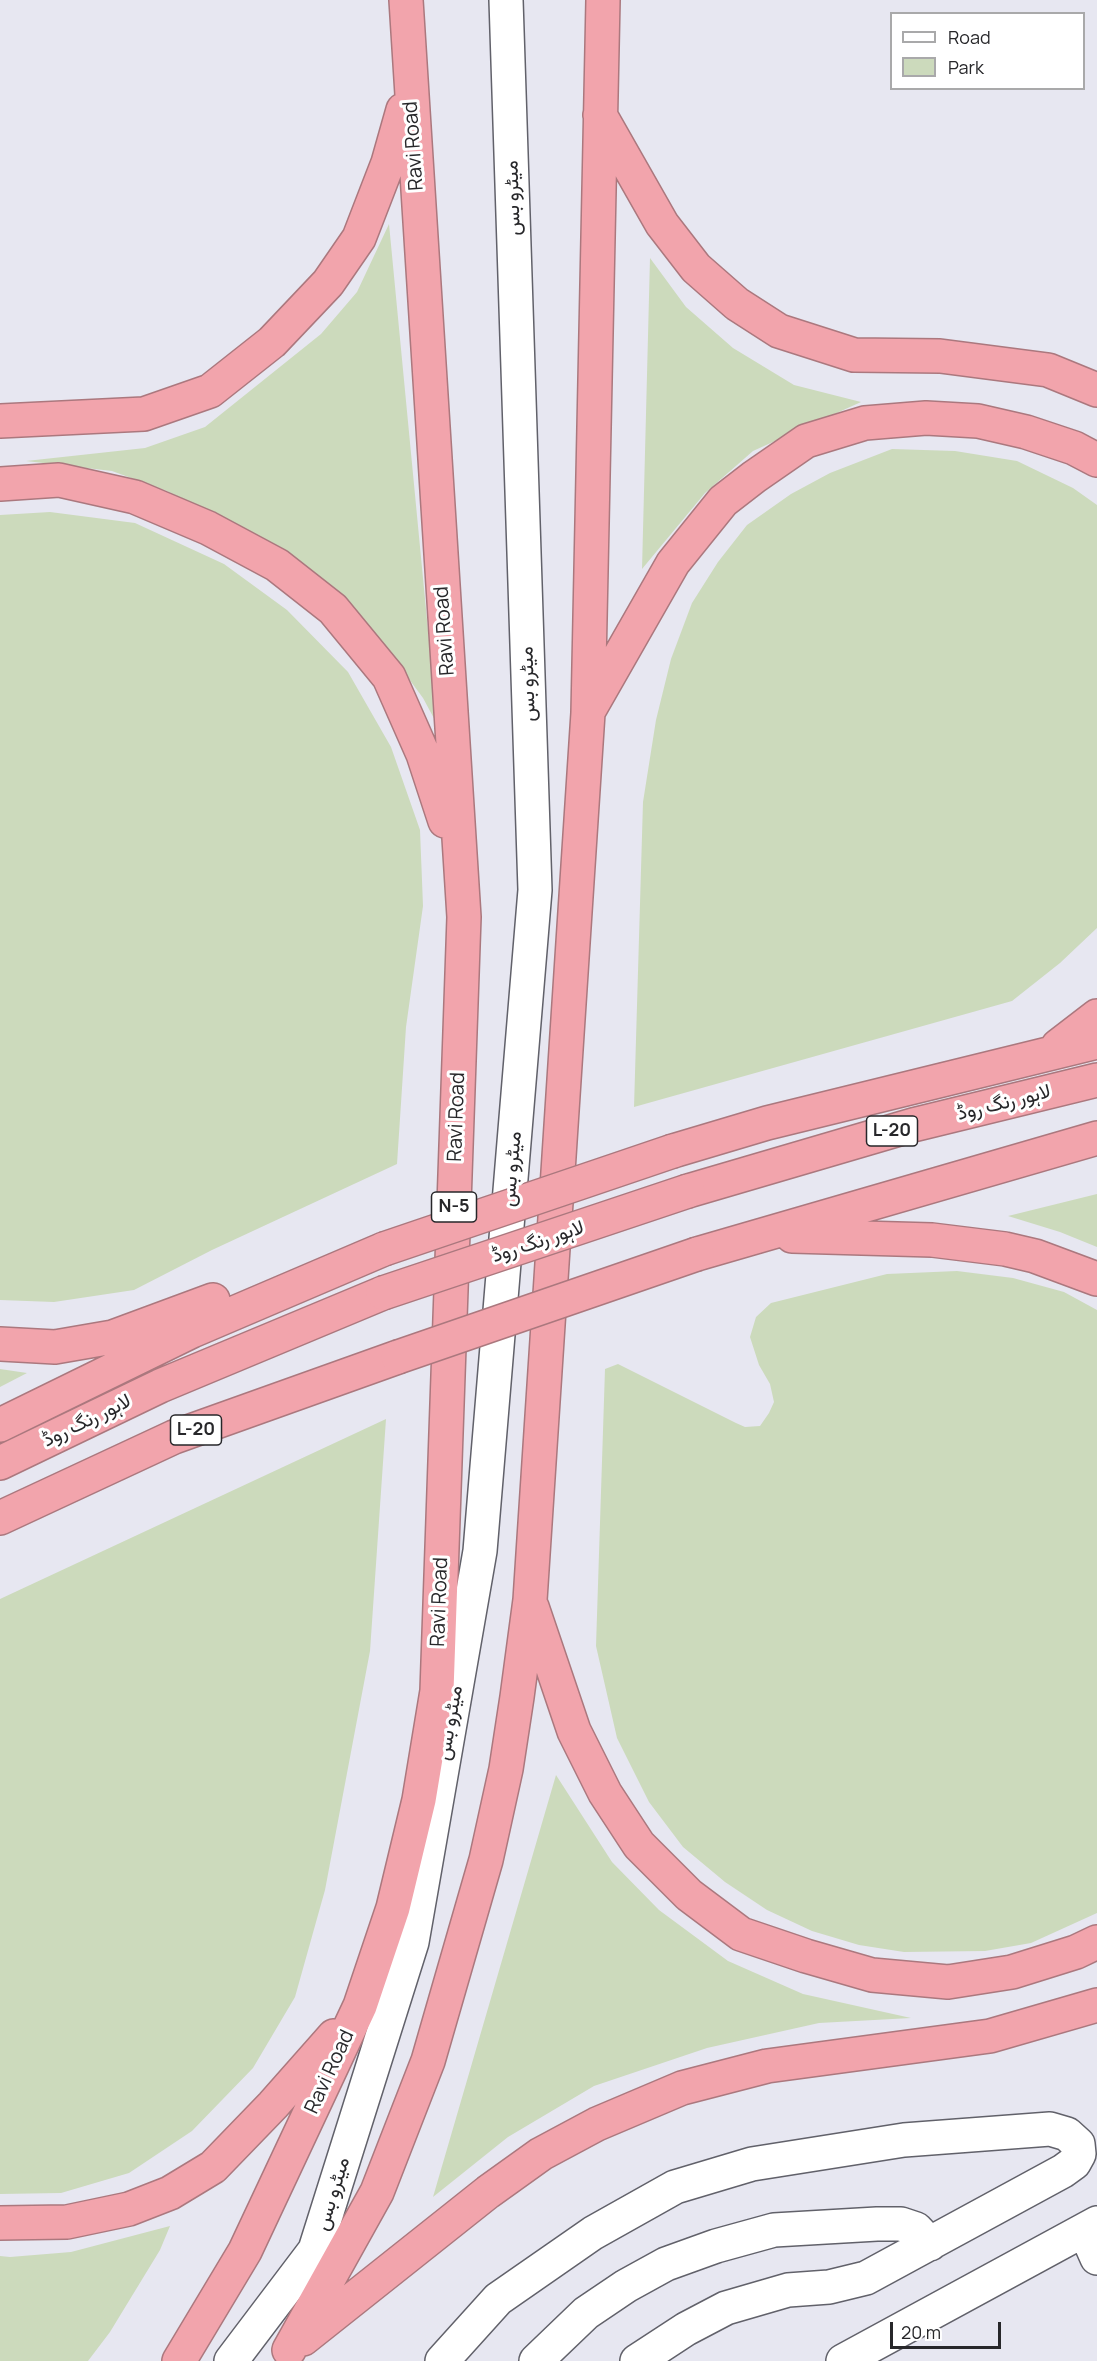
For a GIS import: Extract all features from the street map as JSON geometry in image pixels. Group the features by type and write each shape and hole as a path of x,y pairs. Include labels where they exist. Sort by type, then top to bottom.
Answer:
{"highway":[{"name":"Ravi Road","path":"179,2361 245,2251 360,2006 396,1898 419,1800 437,1691 464,917 406,0"},
{"path":"603,0 588,713 530,1600 506,1769 486,1860 428,2061 377,2192 289,2350 488,2192 540,2154 597,2124 672,2092 767,2066 990,2036 1097,2005"},
{"path":"0,421 144,414 210,391 272,342 328,283 359,238 388,163 410,84"},
{"path":"600,116 662,224 696,268 737,303 779,331 854,355 940,356 1048,370 1097,390"},
{"path":"588,713 673,563 723,501 806,441 865,423 926,418 978,421 1026,432 1065,445 1097,460"},
{"path":"0,484 59,480 135,497 208,528 277,565 333,609 389,677 423,754 447,829 464,917"},
{"path":"1047,1055 1097,1016"},
{"path":"0,1425 192,1331 384,1249 672,1151 778,1120 1097,1042"},
{"name":"لاہور رنگ روڈ","path":"0,1463 160,1386 383,1293 688,1191 913,1125 1097,1080"},
{"name":"L-20","path":"0,1518 174,1437 398,1357 697,1254 1097,1138"},
{"path":"763,1235 932,1240 1005,1249 1035,1256 1097,1279"},
{"path":"0,1344 56,1347 112,1337 208,1301 306,1283"},
{"path":"530,1600 574,1731 604,1794 639,1845 689,1895 741,1934 872,1975 948,1982 1012,1972 1076,1953 1097,1942"},
{"path":"0,2223 67,2222 129,2209 170,2193 205,2172 213,2167 273,2105 360,2006"}],"street":[{"name":"میٹرو بس","path":"231,2361 315,2250 412,1942 480,1551 535,890 506,0"},
{"path":"442,2361 498,2299 593,2232 675,2187 752,2164 904,2140 1050,2129 1067,2134 1078,2144 1079,2154 1074,2163 1015,2198 866,2278 829,2287 788,2290 726,2308 686,2329 637,2361"},
{"path":"536,2361 586,2313 626,2286 666,2264 716,2246 774,2230 877,2224 901,2224 916,2229 930,2244"},
{"path":"843,2361 1093,2238"}],"green space":[{"path":"389,224 437,724 423,698 373,630 308,573 239,528 167,491 112,471 26,461 145,448 205,427 321,334 357,292"},
{"path":"650,258 686,307 733,348 794,385 861,402 753,451 705,493 642,569"},
{"path":"892,449 955,451 1017,461 1073,488 1097,505 1097,928 1060,963 1012,1001 634,1107 643,802 656,720 671,659 692,603 718,562 747,525 791,494 830,473"},
{"path":"50,512 135,523 224,564 287,610 348,672 391,747 420,830 423,906 406,1027 397,1164 212,1250 134,1290 54,1302 0,1300 0,515"},
{"path":"1097,1194 1097,1247 1060,1232 1008,1216"},
{"path":"957,1271 1013,1278 1064,1292 1097,1310 1097,1913 1031,1943 985,1951 904,1952 859,1945 812,1931 767,1910 725,1882 683,1847 649,1802 617,1738 596,1646 605,1369 618,1364 745,1427 760,1426 774,1402 770,1384 759,1365 750,1337 756,1317 771,1303 887,1274"},
{"path":"0,1369 27,1373 0,1387"},
{"path":"386,1419 370,1651 325,1890 295,1997 253,2068 192,2131 129,2173 61,2193 0,2194 0,1599"},
{"path":"556,1775 612,1862 659,1910 728,1961 803,1994 911,2018 819,2023 707,2048 594,2086 508,2137 433,2197"},
{"path":"170,2226 160,2250 110,2332 88,2361 0,2361 0,2256 71,2252"}]}
